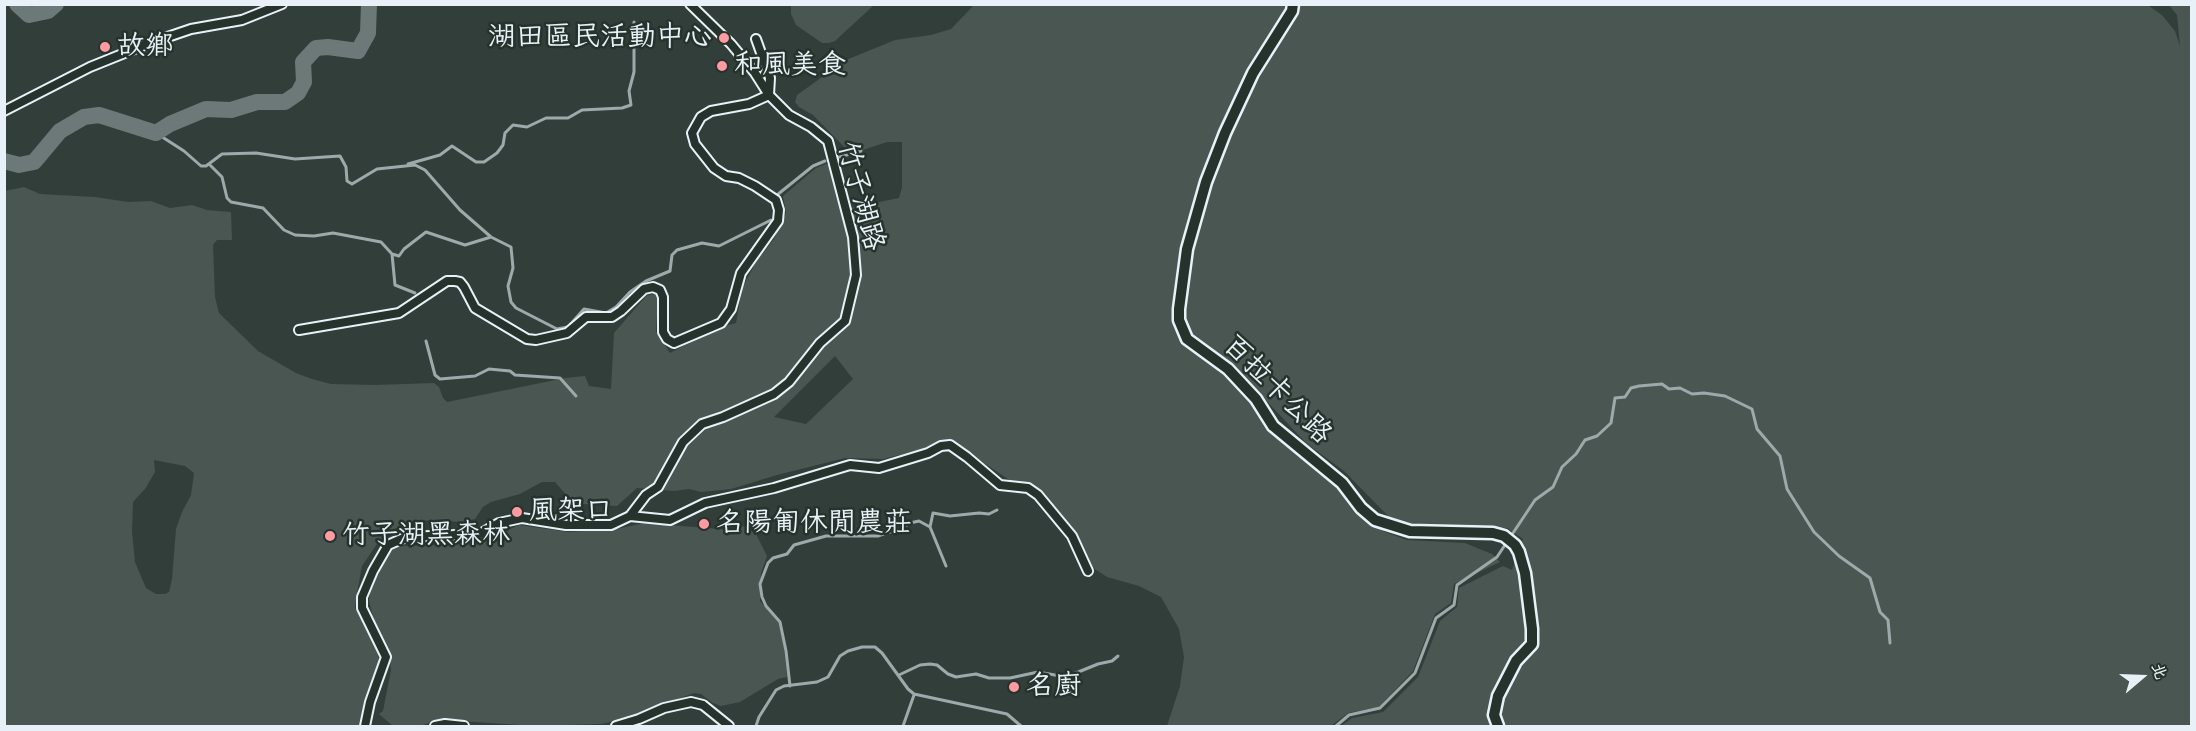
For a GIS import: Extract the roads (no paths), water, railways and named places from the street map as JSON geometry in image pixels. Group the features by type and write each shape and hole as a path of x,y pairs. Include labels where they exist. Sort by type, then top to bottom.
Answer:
{"main road":[{"name":"百拉卡公路","path":"1293,4 1292,11 1253,74 1225,133 1206,182 1187,249 1179,320 1187,339 1228,369 1256,399 1273,426 1342,483 1361,508 1375,520 1410,531 1493,533 1503,536 1515,545 1525,573 1532,644 1516,661 1498,696 1494,715 1498,726"}],"street":[{"path":"4,111 90,67 147,44 191,28 242,20 282,4"},
{"name":"竹子湖路","path":"630,516 646,495 658,487 683,442 702,424 774,394 789,382 820,343 845,321 856,275 853,237 828,141 811,127 789,115 769,95 755,73 731,44 690,4"},
{"path":"300,330 399,313 447,281 459,282 475,308 527,339 536,340 567,333 586,317 612,317 644,289 652,287 660,290 663,297 663,332 674,344 721,323 731,309 741,273 778,221 779,210 776,201 755,186 739,178 726,176 714,168 694,144 692,133 700,117 711,111 749,105 769,95 770,78 756,39"},
{"path":"365,726 370,702 386,657 362,608 362,597 388,545 406,537 480,534 499,523 522,518 566,525 611,525 630,516 670,520 705,503 774,488 850,465 879,468 928,453 941,446 950,445 1000,485 1028,488 1038,495 1072,536 1088,571"},
{"path":"616,726 664,708 691,702 703,705 729,726"},
{"path":"435,726 445,724 464,726"}],"waterway":[{"path":"17,4 29,15 48,11 56,4"},
{"path":"4,161 19,165 34,162 60,131 84,117 99,115 156,133 170,124 206,109 231,110 257,102 285,102 298,93 304,82 303,62 316,48 328,47 358,51 368,33 369,4"},
{"path":"408,164 440,155 452,146 476,162 484,162 497,153 503,145 505,133 513,125 527,127 546,118 568,118 582,110 622,108 631,105 629,91 634,72 634,22"},
{"path":"156,133 184,151 201,166 206,166 222,154 256,153 295,159 340,156 346,167 347,181 352,184 377,169 415,165 425,170 460,210 491,237 511,247 513,268 508,286 511,302 516,308 557,329 568,327 584,309 606,313 616,307 630,292 646,281 670,271 672,255 677,250 702,243 719,246 771,220"},
{"path":"839,157 861,151"},
{"path":"777,195 813,166 825,161"},
{"path":"209,164 222,177 227,198 231,202 263,208 284,230 295,235 314,236 333,233 381,242 392,254 395,285 415,293"},
{"path":"392,254 399,256 404,249 426,232 465,245 491,237"},
{"path":"426,341 435,375 440,379 475,376 489,369 510,371 515,375 560,378 576,396"},
{"path":"1336,726 1349,715 1380,708 1415,673 1436,618 1454,605 1457,585 1497,557 1535,500 1553,487 1562,467 1576,454 1585,440 1597,436 1611,423 1615,398 1625,397 1631,388 1639,386 1662,384 1669,389 1680,388 1692,394 1725,396 1752,409 1757,429 1780,456 1787,489 1814,532 1839,556 1870,578 1880,612 1888,620 1890,643"},
{"path":"790,686 780,622 766,606 760,584 768,563 773,558 787,554 794,545 826,536 878,536 896,532 910,523 919,521 930,527 933,513 950,516 989,514 997,510"},
{"path":"930,527 946,566"},
{"path":"756,726 776,690 784,686 817,682 828,677 840,656 862,647 875,647 882,653 914,694 1007,714 1021,726"},
{"path":"899,675 920,665 930,664 937,665 956,677 976,674 989,678 1010,678 1038,672 1066,677 1112,661 1118,656"},
{"path":"903,726 914,695"}],"place":[{"name":"湖田區民活動中心","path":"724,38"},
{"name":"故鄉","path":"105,47"},
{"name":"和風美食","path":"722,66"},
{"name":"風架口","path":"517,512"},
{"name":"名陽匍休閒農莊","path":"704,524"},
{"name":"竹子湖黑森林","path":"330,536"},
{"name":"名廚","path":"1014,687"}]}
